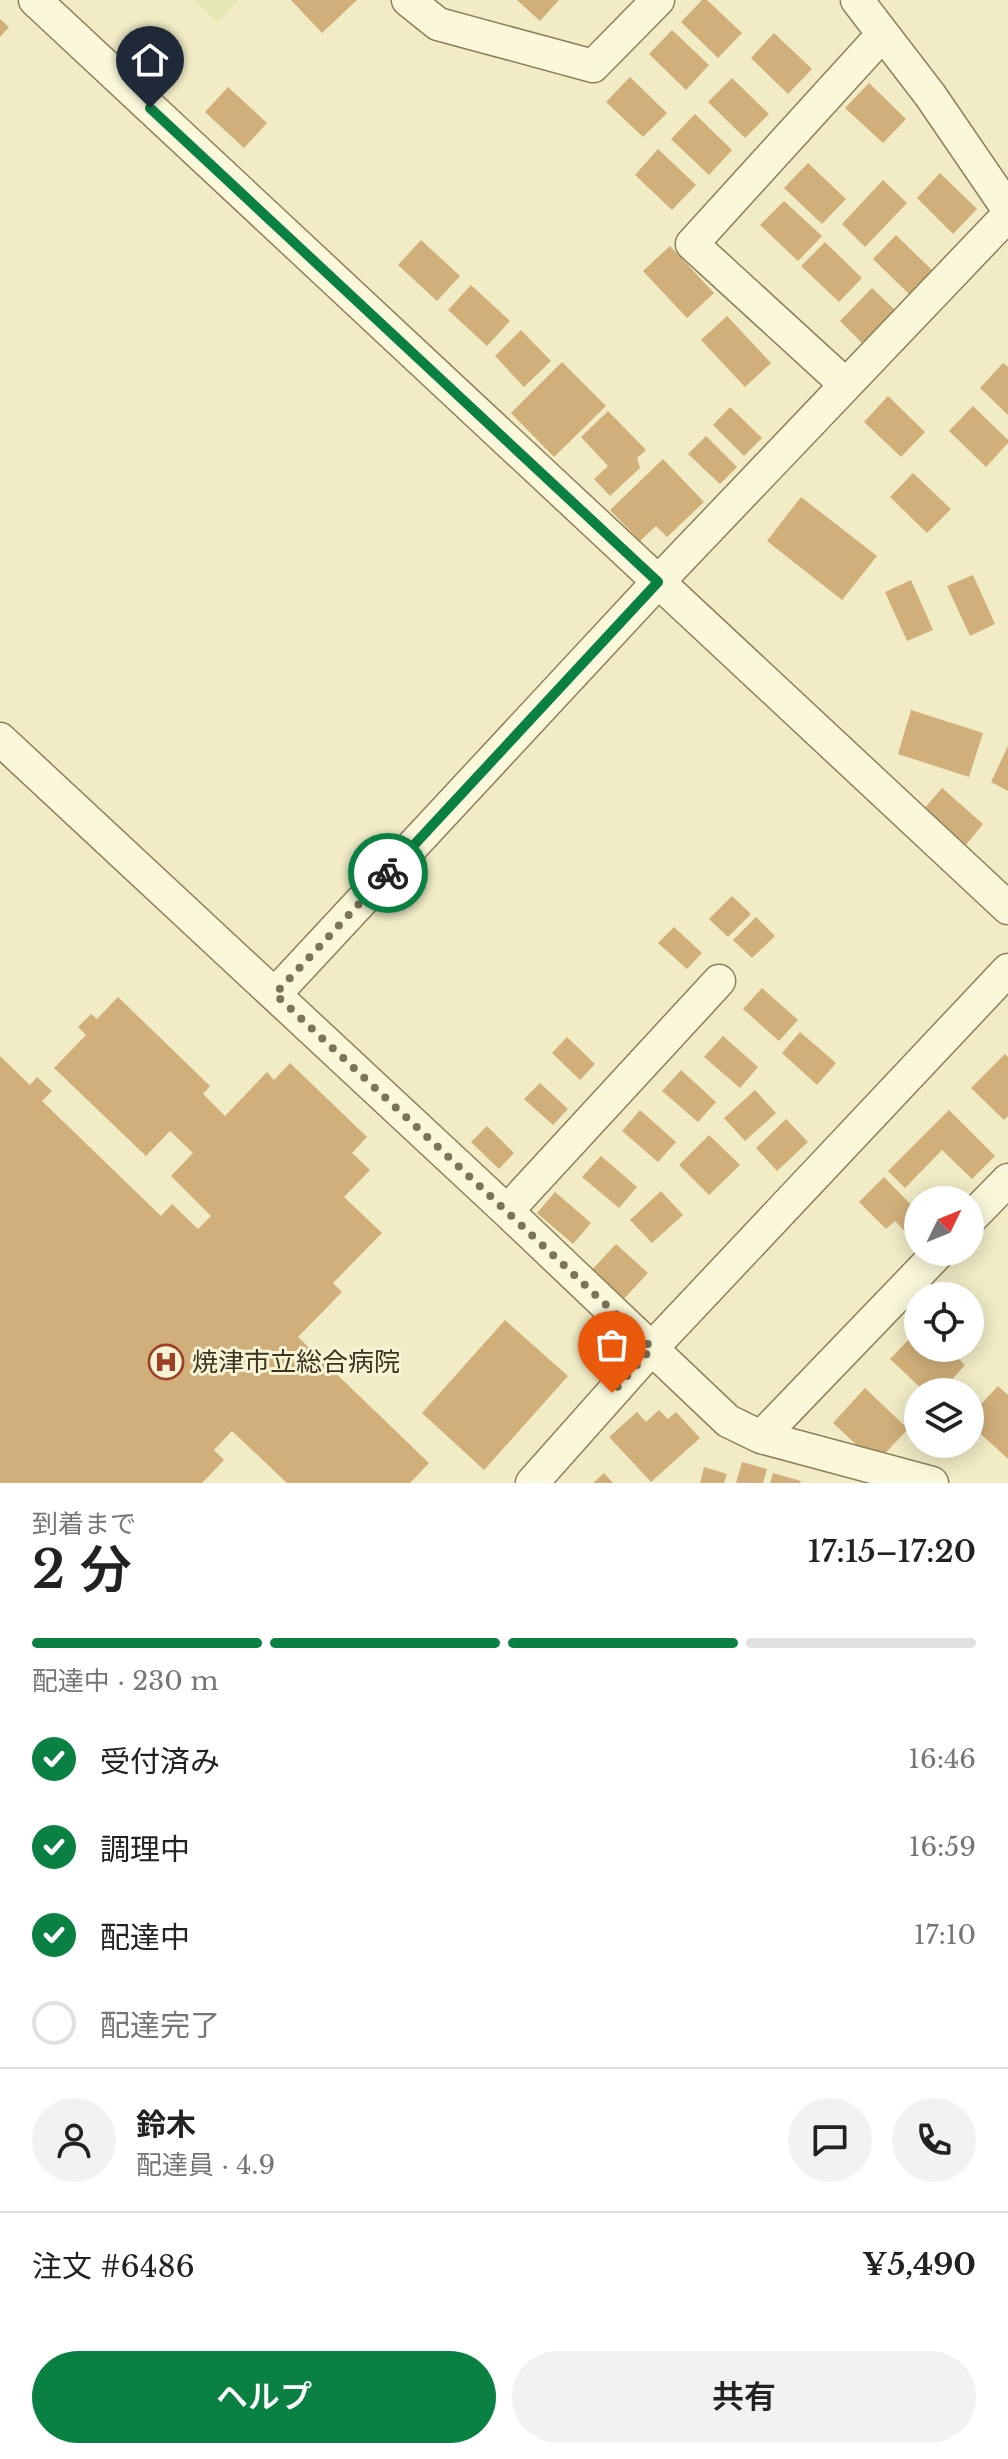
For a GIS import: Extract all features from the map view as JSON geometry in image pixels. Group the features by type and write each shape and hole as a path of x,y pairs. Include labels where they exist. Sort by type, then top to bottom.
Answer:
{"street":[{"path":"35,0 1008,908"},
{"path":"408,0 438,24 593,66 658,0"},
{"path":"275,994 1008,212 930,95 857,0"},
{"path":"846,385 692,244 883,34"},
{"path":"0,739 728,1421 761,1437 932,1483"},
{"path":"532,1483 652,1348 1008,970"},
{"path":"507,1211 719,981"},
{"path":"984,1205 1008,1180"},
{"path":"761,1437 926,1266"}],"green space":[{"path":"194,0 238,0 218,22"}],"building":[{"path":"291,0 357,0 322,33"},
{"path":"517,0 559,0 540,21"},
{"path":"702,0 707,0 742,33 718,58 681,22"},
{"path":"0,19 9,27 0,37"},
{"path":"672,30 709,65 686,90 649,54"},
{"path":"774,33 812,69 788,94 751,58"},
{"path":"630,77 667,113 643,137 606,102"},
{"path":"732,78 769,114 745,138 708,102"},
{"path":"869,83 906,119 883,143 845,108"},
{"path":"228,87 267,123 244,148 205,112"},
{"path":"695,114 732,150 709,175 671,139"},
{"path":"658,149 696,185 672,210 635,175"},
{"path":"808,163 846,199 822,224 784,188"},
{"path":"940,173 977,209 953,234 917,198"},
{"path":"883,180 907,203 865,247 842,224"},
{"path":"784,201 822,236 798,261 760,225"},
{"path":"896,235 933,271 910,295 873,259"},
{"path":"421,240 460,276 437,301 398,265"},
{"path":"825,242 862,278 839,302 801,266"},
{"path":"670,246 714,293 687,318 643,271"},
{"path":"471,285 510,321 487,346 448,310"},
{"path":"872,288 895,310 862,343 840,321"},
{"path":"727,316 771,363 745,387 701,340"},
{"path":"521,330 551,361 524,387 495,356"},
{"path":"562,362 606,406 554,457 511,413"},
{"path":"1003,363 1008,367 1008,415 980,388"},
{"path":"888,396 925,432 901,457 864,422"},
{"path":"973,406 1008,440 986,467 949,431"},
{"path":"730,407 762,438 744,456 713,425"},
{"path":"608,411 646,450 637,458 640,468 610,496 594,479 608,466 581,437"},
{"path":"706,436 737,467 720,484 688,454"},
{"path":"663,459 704,502 667,537 656,526 640,541 610,510"},
{"path":"913,473 951,509 927,533 890,497"},
{"path":"801,497 877,556 842,600 767,541"},
{"path":"973,575 995,624 970,636 947,586"},
{"path":"911,580 933,630 907,641 885,592"},
{"path":"911,710 983,733 969,777 898,754"},
{"path":"1008,746 1008,791 991,782"},
{"path":"942,788 983,824 965,846 923,810"},
{"path":"732,896 751,914 728,937 709,919"},
{"path":"756,917 775,936 752,958 733,940"},
{"path":"674,927 702,953 687,969 658,943"},
{"path":"762,988 798,1020 779,1041 743,1009"},
{"path":"118,997 210,1086 203,1094 225,1116 267,1072 274,1080 290,1063 367,1137 352,1153 370,1170 344,1197 382,1233 333,1283 342,1292 298,1337 429,1463 410,1483 287,1483 232,1431 214,1450 224,1460 202,1483 0,1483 0,1056 30,1085 37,1077 52,1091 42,1101 161,1216 172,1204 198,1229 211,1216 171,1176 193,1153 170,1131 146,1156 54,1068 86,1035 78,1027 91,1014 97,1019"},
{"path":"800,1032 836,1063 817,1085 782,1053"},
{"path":"723,1036 758,1067 740,1088 704,1057"},
{"path":"567,1037 595,1064 580,1080 552,1053"},
{"path":"1005,1054 1008,1057 1008,1116 1004,1120 971,1088"},
{"path":"681,1070 716,1102 698,1122 662,1091"},
{"path":"540,1083 568,1109 553,1125 524,1099"},
{"path":"755,1090 776,1113 745,1141 724,1118"},
{"path":"640,1110 676,1142 658,1162 622,1131"},
{"path":"949,1110 995,1156 972,1179 942,1150 907,1186 904,1187 888,1171"},
{"path":"786,1119 808,1142 777,1171 756,1148"},
{"path":"487,1126 514,1153 499,1169 471,1142"},
{"path":"709,1135 740,1165 709,1195 679,1165"},
{"path":"601,1156 637,1187 619,1208 582,1177"},
{"path":"884,1177 904,1198 904,1230 895,1221 886,1229 859,1202"},
{"path":"661,1191 683,1215 652,1243 630,1220"},
{"path":"555,1192 591,1223 573,1244 537,1213"},
{"path":"616,1244 648,1273 620,1303 589,1273"},
{"path":"505,1320 568,1376 484,1470 422,1413"},
{"path":"904,1344 904,1362 962,1362 965,1365 953,1378 910,1378 890,1359"},
{"path":"998,1386 1008,1395 1008,1459 984,1437 984,1401"},
{"path":"865,1388 904,1425 904,1433 876,1463 833,1423"},
{"path":"659,1410 668,1419 676,1412 700,1438 651,1482 609,1437 637,1412 646,1422"},
{"path":"742,1462 767,1469 763,1483 736,1483"},
{"path":"704,1467 727,1474 724,1483 700,1483"},
{"path":"604,1473 613,1483 593,1483"},
{"path":"773,1473 801,1481 770,1483"}],"way so far":[{"path":"388,873 275,994 652,1348 612,1393"}],"place":[{"name":"焼津市立総合病院","path":"166,1362"}],"route":[{"path":"150,108 658,582 388,873"}]}
